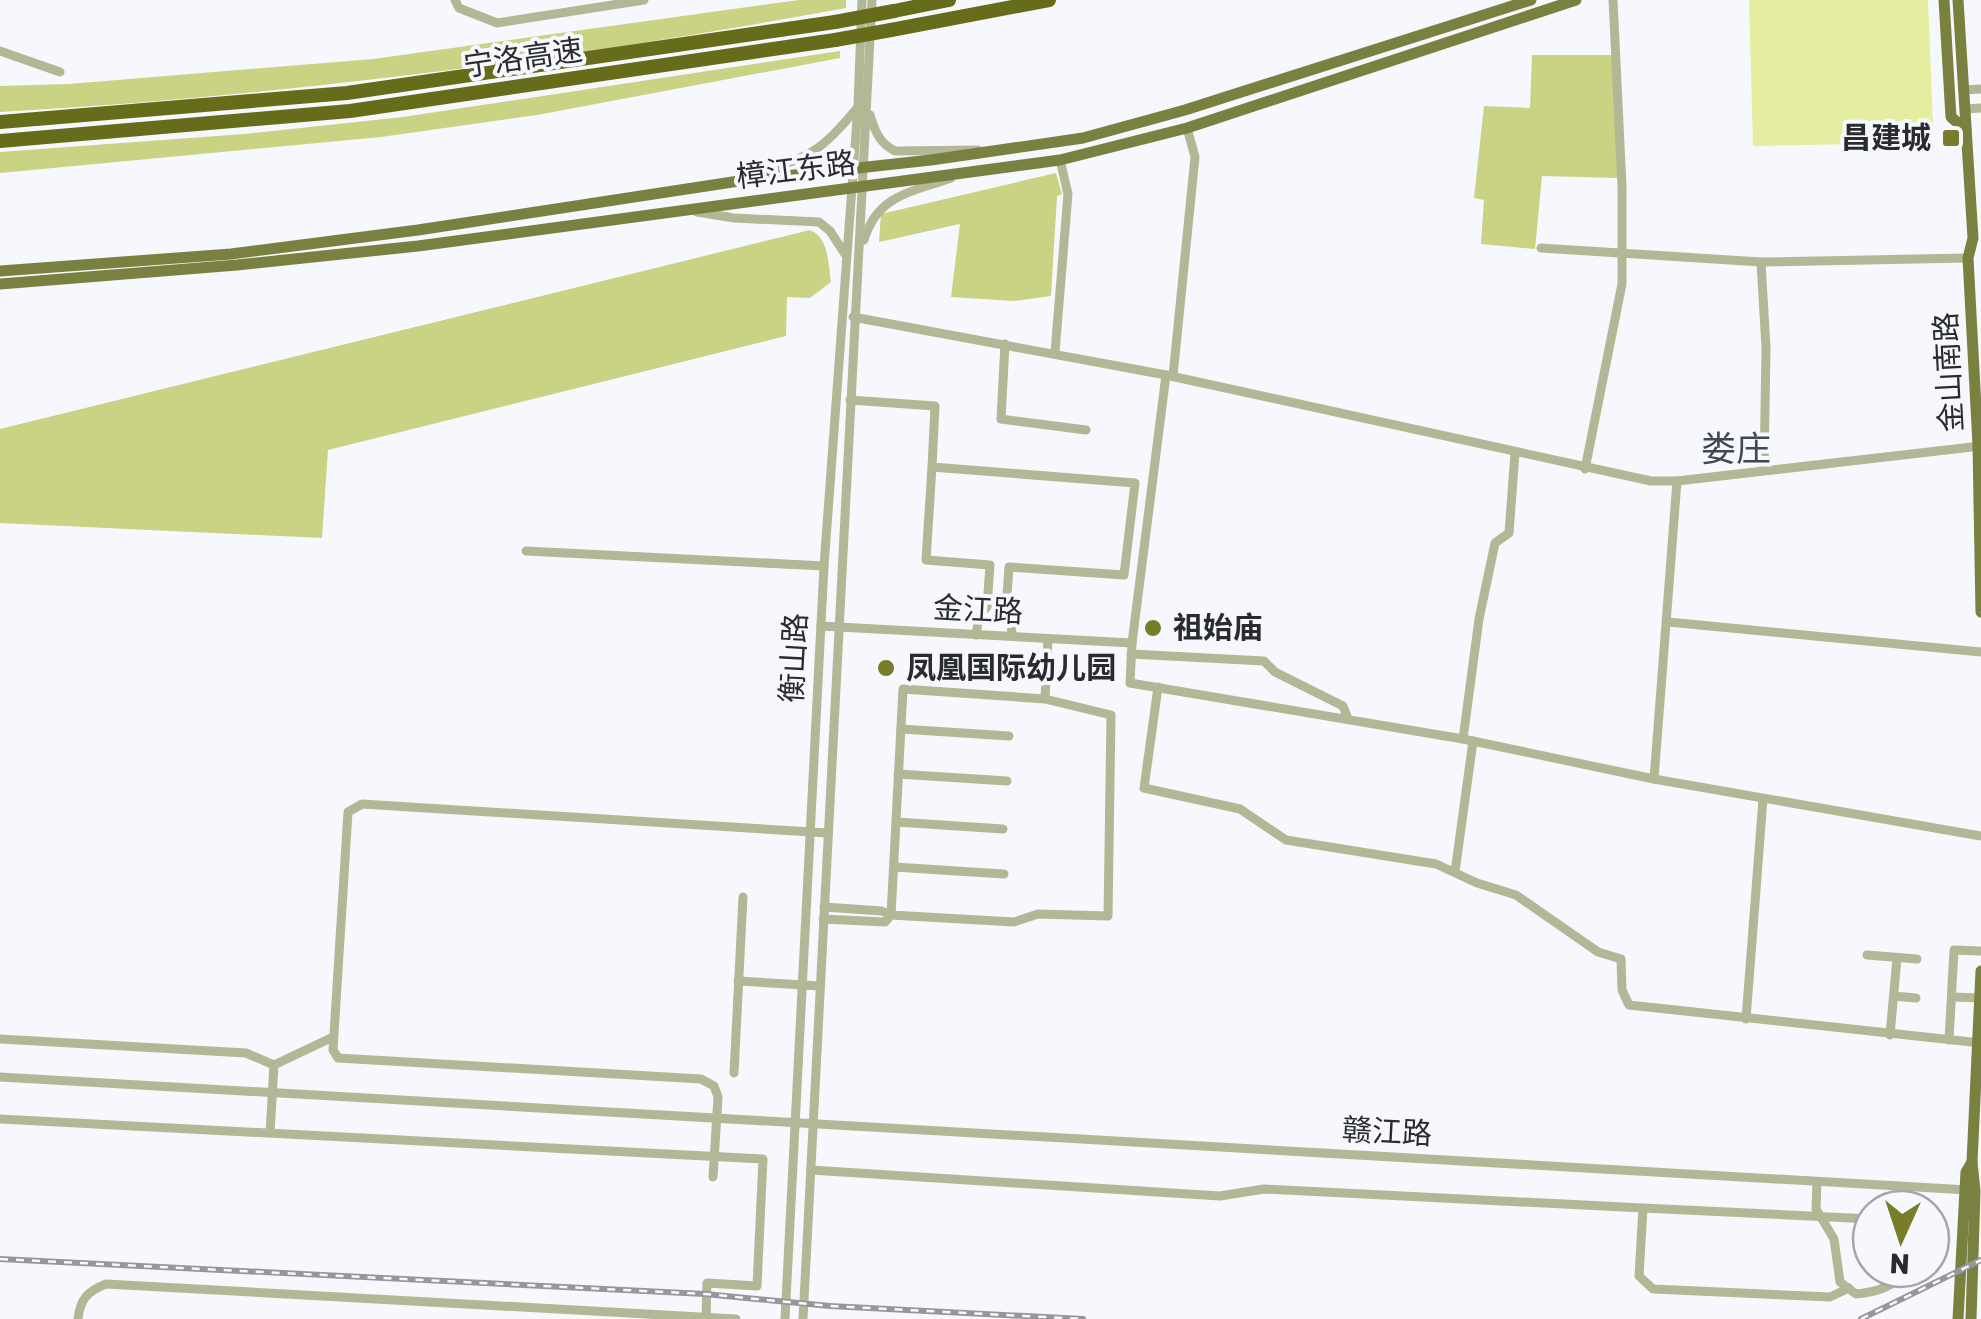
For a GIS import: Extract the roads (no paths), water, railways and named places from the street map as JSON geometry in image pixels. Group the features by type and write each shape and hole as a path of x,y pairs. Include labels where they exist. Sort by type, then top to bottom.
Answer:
{"highway":[{"name":"宁洛高速","path":"0,122 346,92 835,22 949,0"},
{"name":"宁洛高速","path":"0,141 350,112 835,40 1050,0"}],"main road":[{"name":"樟江东路","path":"0,271 231,254 739,181 996,152 1083,138 1531,0"},
{"name":"樟江东路","path":"0,284 237,266 418,246 1060,160 1187,128 1576,0"},
{"name":"金山南路","path":"1944,0 1952,117 1966,130"},
{"name":"金山南路","path":"1958,0 1977,238 1968,258 1979,446 1981,612"},
{"path":"1970,1319 1976,1278 1966,1172 1976,1162 1981,971"},
{"path":"1958,1319 1970,1190"}],"street":[{"path":"455,0 459,8 497,23 644,0"},
{"name":"衡山路","path":"862,0 863,107"},
{"name":"衡山路","path":"785,1319 824,566 846,255 856,187 872,0"},
{"path":"1585,469 1622,284 1613,0"},
{"path":"0,52 60,72"},
{"path":"1963,90 1981,89"},
{"path":"739,181 810,156 863,107 876,134 895,151 958,147 996,152"},
{"path":"1964,108 1981,108"},
{"path":"1187,128 1195,157 1130,682 1468,740 1654,779 1981,836"},
{"path":"1055,352 1068,194 1060,160"},
{"path":"859,257 870,219 877,211 896,198 962,175"},
{"name":"衡山路","path":"802,1319 859,257 856,187"},
{"path":"685,210 734,218 819,222 830,230 846,255"},
{"path":"1541,248 1761,262 1968,258"},
{"path":"1761,262 1766,348 1764,470"},
{"path":"841,317 1170,375 1650,481 1979,446"},
{"path":"1005,344 1000,419 1086,430"},
{"path":"850,400 935,406 926,560 1124,575 1134,483 932,467"},
{"path":"1454,872 1479,619 1495,543 1509,533 1515,453"},
{"path":"1654,779 1677,481"},
{"path":"526,551 824,566"},
{"path":"976,634 978,616 988,607 990,566"},
{"path":"1009,567 1006,608 1012,619 1012,636"},
{"path":"1668,622 1981,652"},
{"name":"金江路","path":"821,626 1048,638 1264,662 1275,672 1343,706 1348,719"},
{"path":"1044,699 1048,638"},
{"path":"1158,687 1144,788 1240,809 1286,840 1436,864 1516,895 1598,952 1621,959 1622,990 1629,1005 1890,1036 1980,1042"},
{"path":"823,919 884,922 891,915 903,689 1044,699 1111,715 1108,916 1038,914 1014,922 891,915 882,910 824,907"},
{"path":"901,729 1009,736"},
{"path":"898,774 1007,782"},
{"path":"1746,1020 1763,799"},
{"path":"713,1177 718,1097 714,1086 702,1079 338,1058 332,1050 348,812 362,804 828,832"},
{"path":"896,822 1004,830"},
{"path":"894,867 1004,874"},
{"path":"734,1074 743,897"},
{"path":"1949,1040 1954,950 1981,950"},
{"path":"1867,956 1918,960"},
{"path":"1890,1036 1897,958"},
{"path":"738,982 820,986"},
{"path":"1894,996 1916,998"},
{"path":"1952,997 1980,998"},
{"path":"274,1066 333,1037"},
{"path":"0,1039 246,1053 274,1066"},
{"path":"270,1133 274,1066"},
{"name":"赣江路","path":"0,1077 1970,1190"},
{"path":"0,1119 763,1159 757,1286 706,1284 706,1318"},
{"path":"811,1170 1220,1196 1264,1189 1851,1219"},
{"path":"1817,1182 1816,1209 1834,1238 1840,1282 1856,1294 1882,1289"},
{"path":"1642,1208 1639,1276 1653,1289 1830,1297 1848,1288"},
{"path":"78,1319 79,1306 90,1290 106,1284 736,1319"}],"railway":[{"path":"0,1259 705,1294 830,1306 1083,1319"},
{"path":"1861,1319 1981,1260"}],"place":[{"name":"昌建城","path":"1951,138"},
{"name":"祖始庙","path":"1153,628"},
{"name":"凤凰国际幼儿园","path":"886,668"}],"district":[{"name":"娄庄","path":"1736,449"}]}
